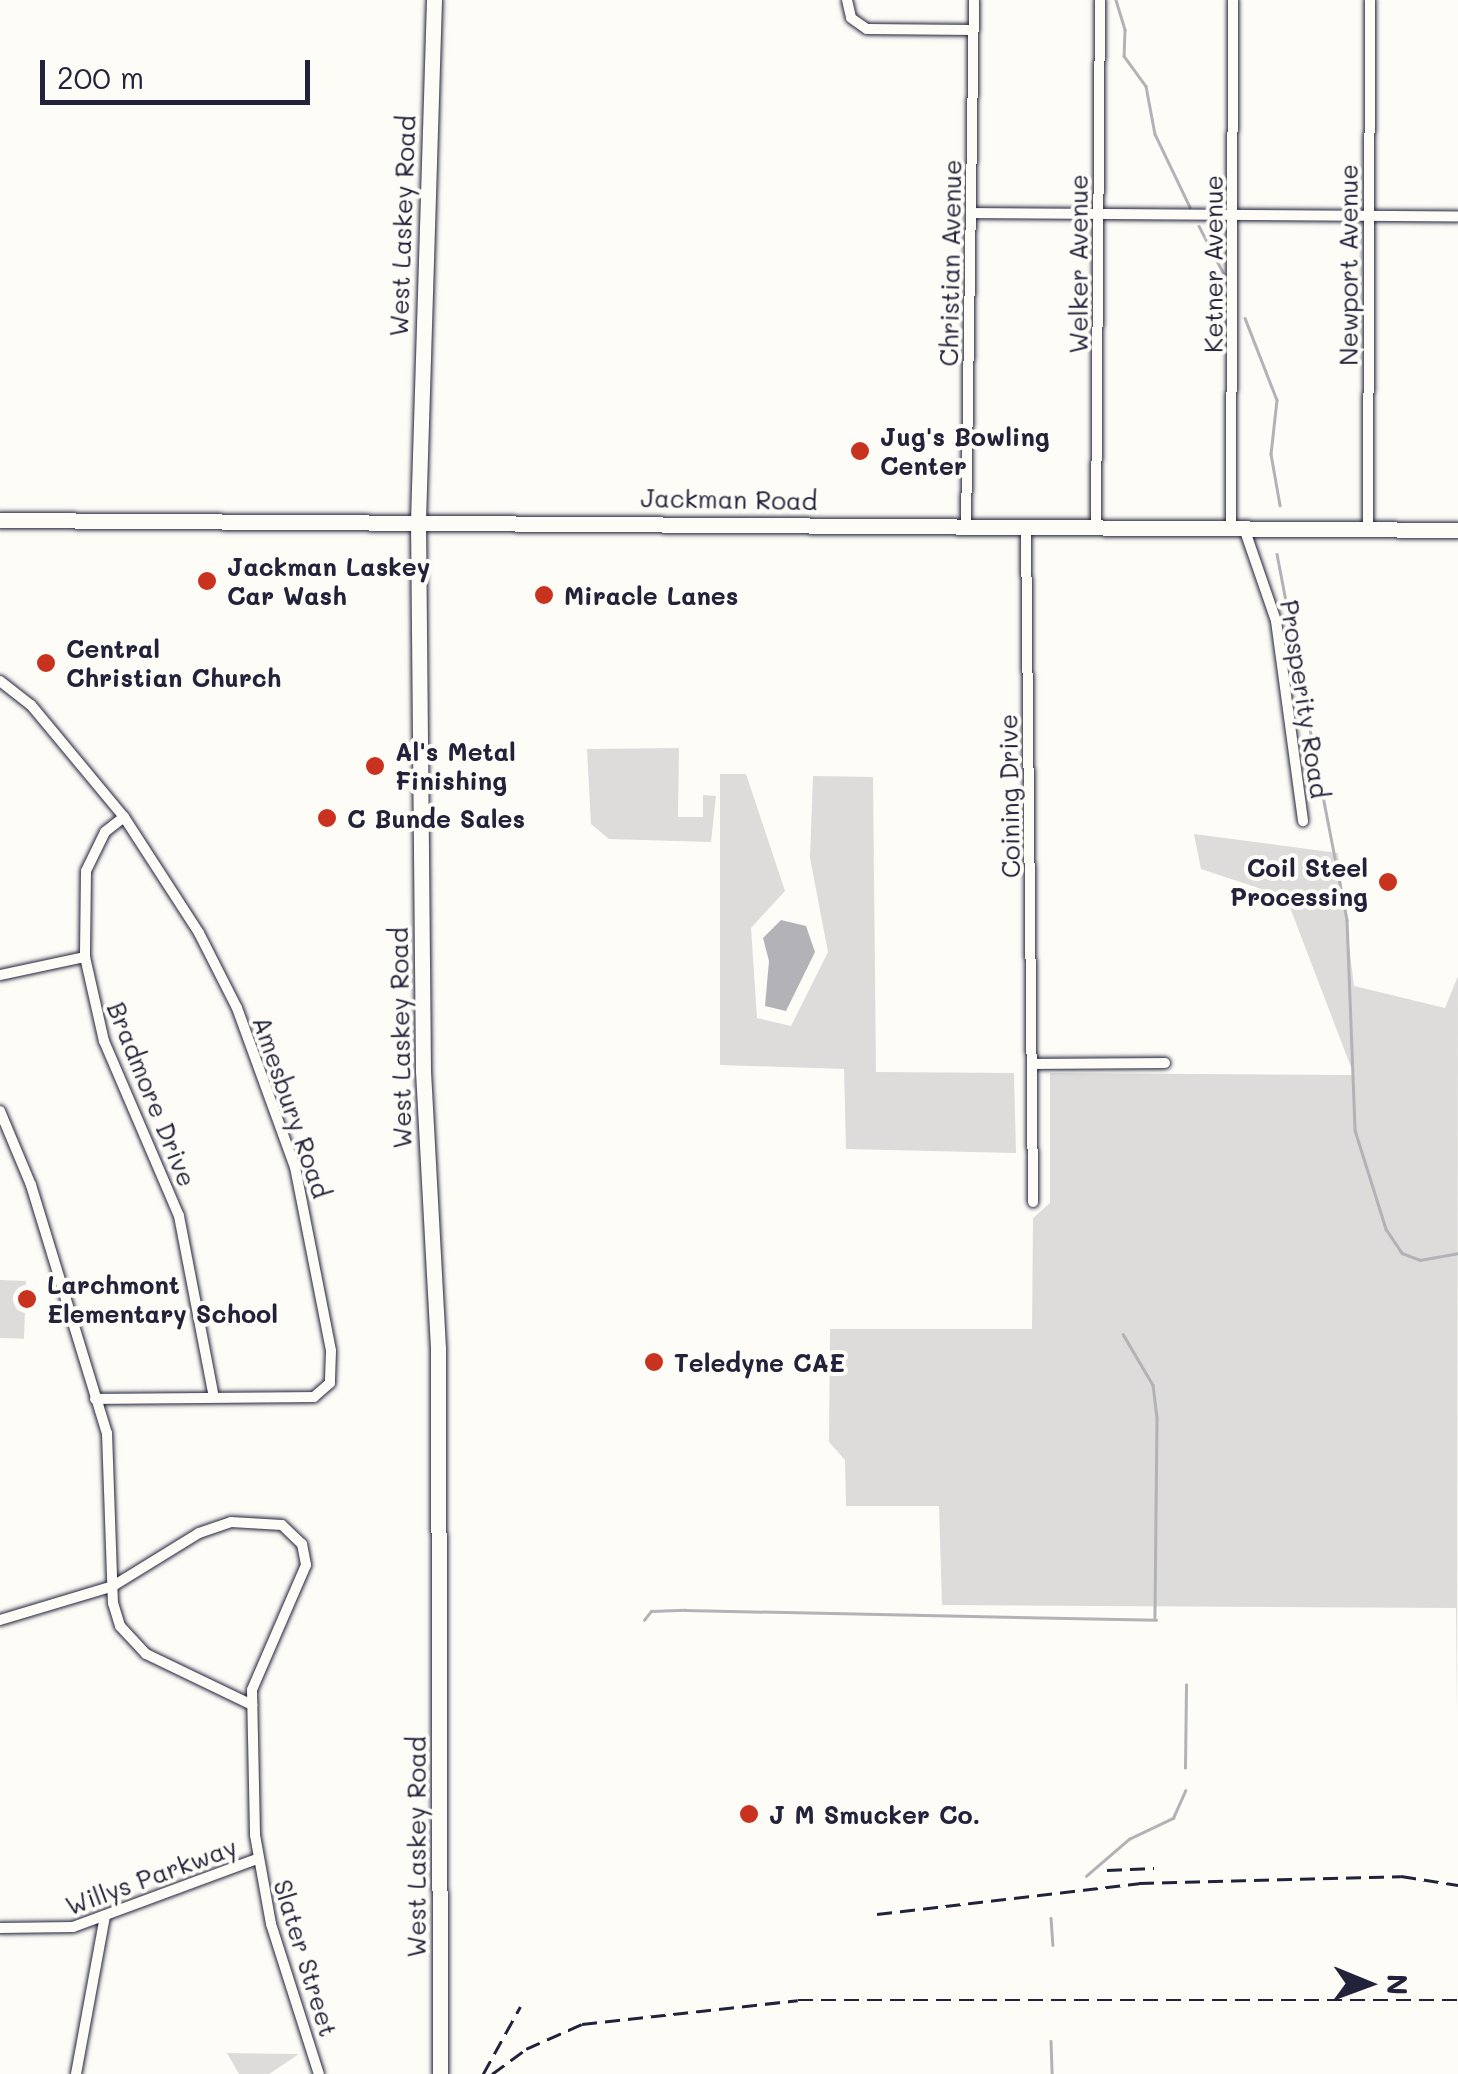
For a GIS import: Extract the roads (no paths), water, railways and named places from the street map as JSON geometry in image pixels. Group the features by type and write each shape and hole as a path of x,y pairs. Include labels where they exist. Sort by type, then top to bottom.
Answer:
{"main road":[{"name":"West Laskey Road","path":"434,0 418,520 424,1070 438,1366 440,2074"},
{"name":"Jackman Road","path":"6,520 1458,530"}],"street":[{"path":"847,0 851,18 867,29 973,30"},
{"name":"Christian Avenue","path":"966,527 974,0"},
{"name":"Welker Avenue","path":"1096,528 1100,0"},
{"name":"Ketner Avenue","path":"1233,0 1232,214 1238,528"},
{"name":"Newport Avenue","path":"1368,530 1370,0"},
{"path":"970,213 1458,216"},
{"name":"Coining Drive","path":"1026,528 1034,1202"},
{"name":"Prosperity Road","path":"1238,528 1276,621 1303,822"},
{"name":"Amesbury Road","path":"0,681 31,705 124,817 199,933 249,1036 295,1167 320,1274 333,1375 324,1392 95,1399"},
{"name":"Bradmore Drive","path":"124,817 105,832 86,872 85,958 104,1040 160,1160 183,1230 214,1397"},
{"path":"0,976 85,958"},
{"path":"1032,1064 1165,1063"},
{"path":"0,1111 32,1185 111,1461 114,1612 134,1645 252,1705"},
{"name":"Slater Street","path":"0,1620 113,1586 213,1527 264,1521 293,1532 306,1565 258,1663 252,1705 256,1859 319,2074"},
{"name":"Willys Parkway","path":"0,1928 53,1930 105,1916 256,1859"},
{"path":"76,2074 105,1916"}],"waterway":[{"path":"1116,0 1125,30 1124,56 1146,86 1155,134 1190,207"},
{"path":"1199,226 1224,274"},
{"path":"1245,318 1277,400 1271,454 1280,505"},
{"path":"1277,554 1304,696"},
{"path":"1308,719 1347,920 1355,1130 1386,1229 1402,1253 1420,1260 1458,1253"},
{"path":"1123,1334 1153,1385 1157,1419 1155,1617"},
{"path":"644,1620 651,1611 685,1610 1156,1620"},
{"path":"1185,1768 1186,1685"},
{"path":"1086,1876 1129,1839 1173,1818 1185,1791"},
{"path":"1051,1918 1053,1945"},
{"path":"1051,2041 1052,2074"}],"railway":[{"path":"1107,1870 1154,1868"},
{"path":"877,1914 1139,1883 1401,1876 1458,1885"},
{"path":"492,2074 526,2049 582,2024 798,2000 1458,2000"},
{"path":"483,2074 520,2007"}],"place":[{"name":"Jug's Bowling Center","path":"860,451"},
{"name":"Jackman Laskey Car Wash","path":"207,581"},
{"name":"Miracle Lanes","path":"544,595"},
{"name":"Central Christian Church","path":"46,663"},
{"name":"Al's Metal Finishing","path":"375,766"},
{"name":"C Bunde Sales","path":"327,818"},
{"name":"Coil Steel Processing","path":"1388,882"},
{"name":"Larchmont Elementary School","path":"27,1299"},
{"name":"Teledyne CAE","path":"654,1362"},
{"name":"J M Smucker Co.","path":"749,1814"}]}
